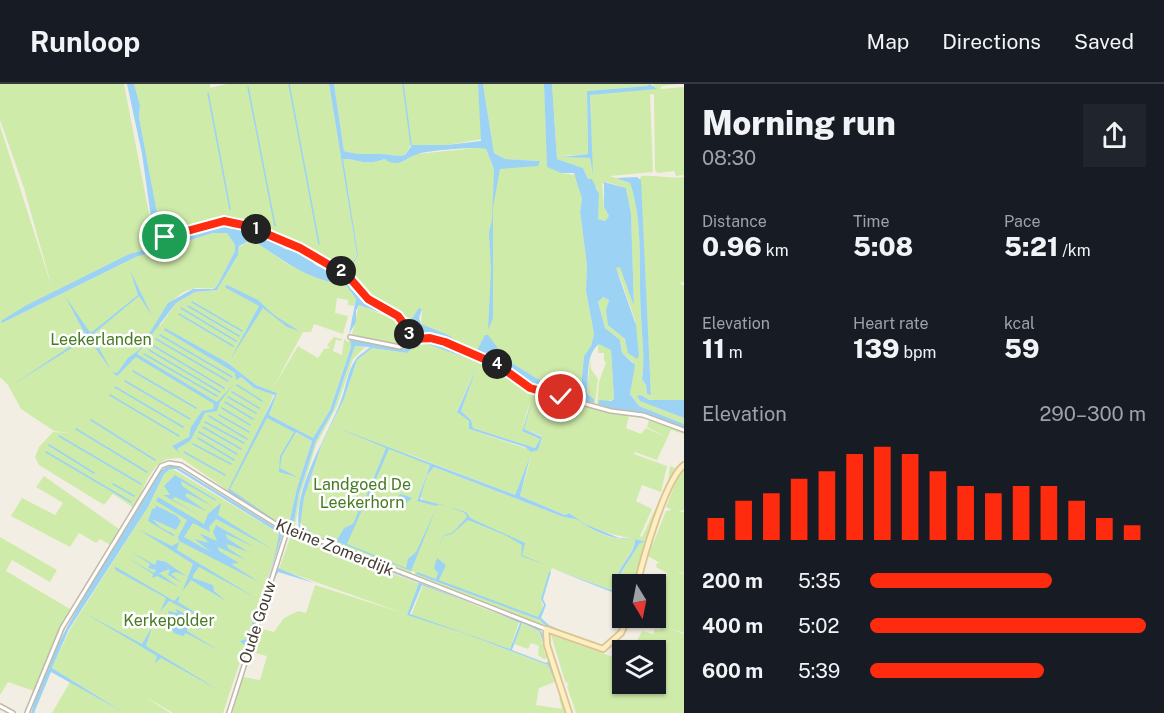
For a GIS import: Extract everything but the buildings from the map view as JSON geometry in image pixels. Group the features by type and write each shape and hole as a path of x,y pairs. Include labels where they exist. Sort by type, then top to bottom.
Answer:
{"street":[{"path":"162,238 224,221 248,226 300,248 348,276 368,299 398,316 415,339"},
{"path":"350,338 400,346 415,339 435,339 492,362 535,390 611,411 643,415 684,430"},
{"name":"Kleine Zomerdijk","path":"27,713 67,620 161,466 169,463 181,465 287,531 314,538 546,629"},
{"path":"640,574 672,478 684,465"},
{"name":"Oude Gouw","path":"229,713 287,531"},
{"path":"569,713 547,645 546,629 603,649 621,633 623,628"},
{"path":"0,706 13,713"}],"green space":[{"path":"0,84 124,84 154,239 160,241 148,249 129,254 28,305 2,323 136,257 213,233 227,233 235,245 235,251 217,286 184,292 161,317 158,323 160,326 176,303 195,292 217,290 238,255 239,247 252,240 252,236 242,227 230,229 223,225 175,237 224,223 247,227 300,250 347,277 369,301 395,315 412,338 403,345 399,345 362,339 363,337 352,334 359,305 395,320 391,314 367,303 350,288 351,283 346,279 259,234 255,240 287,264 318,277 345,284 356,299 354,306 348,305 348,300 337,298 335,313 348,316 343,334 314,324 311,332 303,332 274,386 298,346 318,358 324,349 330,348 327,345 334,337 342,341 336,340 333,351 342,355 344,339 348,342 350,338 400,347 418,339 434,340 492,363 533,390 610,412 632,414 633,417 623,414 629,417 626,428 641,434 646,428 666,437 647,427 649,420 684,432 684,434 671,430 657,460 635,452 640,438 634,454 667,466 661,492 642,485 636,501 652,509 640,536 642,537 668,482 670,466 678,469 673,475 647,543 639,574 621,574 640,543 646,542 635,539 632,551 618,574 612,574 612,590 552,568 541,599 543,606 538,618 416,572 540,620 546,626 581,640 414,576 415,572 412,571 410,575 297,531 305,529 300,522 304,498 322,443 344,399 357,360 372,348 407,353 417,344 424,343 472,359 473,357 432,341 419,340 405,349 350,340 351,347 330,410 313,438 269,415 277,393 256,385 228,363 164,329 226,365 254,388 274,394 265,415 312,441 297,488 289,524 285,526 288,528 293,528 299,493 316,441 333,411 355,346 365,347 353,359 337,406 316,445 301,493 294,531 284,528 224,490 223,487 181,458 167,459 157,465 148,478 134,508 113,494 104,505 39,465 35,457 39,447 53,432 70,433 54,431 21,409 8,385 0,377 0,126 52,288 24,188 0,120","holes":["477,367 461,411 471,420 473,428 535,448 540,439 522,431 530,401 524,429 542,436 538,450 531,450 469,429 469,421 457,411","398,450 515,495 531,457 520,496 565,515 569,513 579,520 561,516 434,467 427,475 420,497 424,500 417,500 430,464","581,521 608,533 632,538 612,537 597,532"]},
{"path":"134,84 210,84 210,88 227,84 329,84 357,254 348,271 358,255 342,159 372,162 384,159 389,162 403,162 417,154 485,147 494,169 540,161 505,159 494,153 483,84 544,84 547,159 561,173 576,175 582,200 580,211 587,266 586,291 594,334 591,346 584,356 581,387 576,392 564,394 593,402 594,399 587,394 590,358 591,369 598,379 595,404 534,389 494,362 447,342 414,336 407,322 426,335 470,348 421,324 422,308 412,320 406,316 404,324 393,313 369,298 353,279 340,270 310,252 257,227 231,220 202,225 174,234 155,236 154,229 157,234 161,234 139,117 140,105","holes":["486,335 507,360 560,393 538,388 476,352"]},
{"path":"334,84 478,84 482,139 447,145 411,145 405,155 401,156 344,151"},
{"path":"552,84 650,84 587,91 588,154 562,156 590,158 592,171 590,95 653,86 653,84 679,84 661,86 661,89 684,87 684,175 676,176 674,171 658,173 655,170 654,95 652,94 650,95 653,172 610,176 630,183 637,215 640,249 642,379 646,385 647,394 651,394 640,179 641,176 684,177 684,282 680,283 684,286 684,400 649,400 641,395 638,398 684,418 684,424 639,406 630,394 633,362 622,353 621,343 605,328 598,302 603,297 609,300 607,308 626,342 639,355 635,320 620,277 607,258 614,252 619,256 634,306 631,214 626,188 607,182 602,184 604,207 609,216 605,221 598,219 598,189 588,179 583,168 557,159"},
{"path":"598,343 611,349 614,399 598,404 647,414 684,429 634,412 597,406 599,382 606,362 604,353 598,353"},
{"path":"635,415 642,416 684,431 650,419 634,417"},
{"name":"Kerkepolder","path":"171,468 279,533 278,547 223,713 173,713 144,696 170,713 52,713 70,682 123,712 52,668 70,629 148,507 164,474"},
{"path":"684,470 684,510 678,511 684,512 684,573 676,571 684,574 684,633 669,628 684,634 684,713 576,713 567,686 569,685 565,681 551,635 612,656 612,694 666,694 666,640 638,640 642,631 653,634 655,629 666,628 667,573 656,567 657,563 660,563 648,556 666,511 672,510 666,507 678,476"},
{"path":"44,476 119,529 110,545 100,539 96,543 79,533 70,547 11,516 22,498 55,515 63,503 36,487"},
{"path":"291,535 420,584 407,615 466,634 548,665 555,682 539,688 536,705 562,709 559,698 562,698 567,713 232,713 243,677 260,680 267,656 251,652 259,628 274,632 284,618 298,611 306,613 315,585 403,613 279,569"},
{"path":"0,537 57,570 50,582 12,560 6,571 70,609 34,691 8,682 0,695"},
{"path":"423,585 519,622 510,649 411,616"},
{"path":"521,623 539,631 546,657 543,631 550,657 544,659 538,655 539,646 531,643 528,649 514,644"}],"water":[{"path":"127,84 134,84 140,105 139,117 161,234 158,235 152,225 142,154"},
{"path":"329,84 334,84 344,151 401,156 405,155 412,145 447,145 481,141 478,84 483,84 494,153 505,159 540,161 538,166 500,169 493,208 493,318 488,330 491,270 489,233 492,219 494,169 486,149 463,148 418,154 398,163 384,159 366,162 343,159 358,255 349,271 352,274 338,267 348,270 357,255"},
{"path":"544,84 552,84 557,159 583,168 588,179 592,179 599,194 598,219 605,221 609,216 604,207 604,182 626,188 631,214 634,306 620,267 616,268 636,325 639,355 637,359 628,353 625,339 608,325 606,310 609,300 603,297 598,302 605,328 620,340 622,353 635,365 630,394 639,406 684,424 684,427 647,414 613,409 598,404 599,400 614,399 611,350 599,344 592,354 588,367 587,394 594,399 594,403 564,394 577,392 581,387 584,356 591,346 594,334 586,291 587,266 580,211 582,199 574,173 561,173 547,167"},
{"path":"650,84 657,89 590,95 593,175 590,158 562,157 588,154 587,91"},
{"path":"637,177 641,180 651,395 647,394 646,385 642,379 640,249 637,215 630,183 616,178"},
{"path":"224,225 230,229 242,227 253,239 239,246 238,255 217,290 195,292 176,303 137,354 217,402 234,384 220,402 217,411 205,413 190,441 177,449 180,454 172,446 189,437 191,427 202,411 213,409 214,404 136,357 117,376 112,372 117,373 128,358 139,350 168,303 193,289 213,289 217,286 235,251 235,245 227,233 213,233 136,257 2,323 1,321 25,306 129,254 148,249 159,241"},
{"path":"261,234 285,249 302,253 316,265 351,283 350,288 367,303 397,319 359,305 356,311 356,322 349,334 356,299 346,285 309,275 288,264 256,242 255,236"},
{"path":"130,270 152,316 139,296 92,335 111,370 88,338 12,385 86,336 65,296 89,331 92,332 138,295"},
{"path":"357,280 370,295 393,308 371,298"},
{"path":"227,285 258,300 274,315 299,331 287,327 263,308 230,360 259,306 226,288"},
{"path":"419,308 422,309 419,318 421,324 448,335 470,350 410,327 409,323"},
{"path":"165,328 228,363 256,385 277,393 269,415 313,438 330,410 351,347 350,340 405,349 415,342 428,340 473,357 472,360 424,343 417,344 407,353 372,348 357,360 344,399 322,443 304,498 300,526 314,533 299,529 298,513 301,497 312,464 340,403 353,364 357,358 370,347 355,346 333,411 316,441 299,493 293,528 284,526 289,524 297,488 312,441 296,432 282,456 280,468 297,477 279,472 280,456 294,432 267,418 230,489 279,523 227,492 275,395 254,388 241,377 236,380 235,373 164,330"},
{"path":"485,335 488,335 507,360 560,393 529,384 501,363 476,352"},
{"path":"477,367 461,411 471,420 473,428 535,448 540,439 522,431 532,401 524,429 542,437 538,450 531,452 525,447 469,429 469,421 457,412"},
{"path":"641,395 649,400 684,400 684,418 640,401 637,396"},
{"path":"335,427 515,495 530,457 520,496 565,515 569,513 585,524 619,538 604,534 591,528 578,520 561,516 434,467 427,475 420,499 439,504 436,506 417,501 430,465 389,449 370,493 387,503 401,494 412,498 400,509 369,496 366,497 386,448"},
{"path":"174,465 283,532 248,644 245,646 240,641 246,639 261,600 274,559 279,533 176,469 170,469 164,474 148,507 69,629 52,668 123,712 51,672 34,713 31,713 56,649 89,589 159,472"},
{"path":"175,475 215,499 216,501 181,481 182,486 212,506 187,493 185,496 206,511 175,497 172,499 202,517 163,495 170,495 164,486"},
{"path":"158,497 204,524 208,514 221,503 218,515 272,549 216,519 209,527 210,532 193,523 184,537 211,552 194,539 209,543 199,533 217,541 213,532 216,525 254,547 226,534 227,538 248,552 227,544 228,548 246,560 218,547 219,551 239,563 231,564 259,582 179,541 178,537 187,520 156,501"},
{"path":"363,500 366,501 347,544 406,568 408,559 416,552 436,509 411,571 318,534 337,540 344,528 353,524"},
{"path":"155,505 177,516 181,521 176,530 152,519 160,527 175,535 173,536 148,521 152,509 156,508"},
{"path":"448,507 466,512 470,518 525,543 522,555 546,565 521,556 522,545 505,535 468,520 452,534 444,536 436,551 444,535 452,533 467,517 465,513"},
{"path":"138,529 172,546 179,542 177,550 256,598 199,567 193,578 213,585 214,591 226,601 191,580 182,592 193,564"},
{"path":"292,534 316,541 478,606 422,585 410,614 510,649 520,623 481,606 539,628 548,657 539,631 522,623 512,650 546,663 549,661 560,694 548,665 466,634 407,615 419,583 306,539 288,536 278,568 314,583 278,572 270,589 287,536"},
{"path":"635,539 646,542 640,543 618,574 632,550"},
{"path":"130,551 155,565 157,560 166,562 186,576 176,572 171,574 182,583 168,575 170,569 159,573 179,587 157,576 152,578 153,574 126,557 154,573 156,570 148,568 150,564"},
{"path":"437,558 446,565 439,580 538,617 544,605 541,599 549,572 551,572 543,599 546,605 541,618 549,625 593,645 546,626 540,620 416,574 417,572 436,579 438,573 434,568"},
{"path":"116,567 174,601 180,595 178,602 219,627 169,601 160,612 166,598 117,571 114,568"},
{"path":"551,568 612,590 612,592"},
{"path":"176,609 207,626 209,629 204,626 198,630 197,622 191,620 187,631 220,651 186,633 183,636 174,633 166,619 171,621 168,611 177,613"},
{"path":"83,612 142,644 152,627 146,646 222,692 161,658 155,663 157,656"}],"waterway":[{"path":"289,84 319,244"},
{"path":"403,84 411,145"},
{"path":"248,87 275,226"},
{"path":"208,93 230,209"},
{"path":"192,302 242,331"},
{"path":"188,306 239,336"},
{"path":"181,308 236,341"},
{"path":"179,314 233,346"},
{"path":"160,335 232,377"},
{"path":"156,339 228,381"},
{"path":"152,345 224,388"},
{"path":"149,350 220,392"},
{"path":"144,354 217,396"},
{"path":"133,371 196,408"},
{"path":"125,381 190,419"},
{"path":"237,385 262,401"},
{"path":"115,387 183,427"},
{"path":"232,392 259,408"},
{"path":"110,395 179,436"},
{"path":"228,397 256,413"},
{"path":"225,402 253,419"},
{"path":"222,408 250,425"},
{"path":"219,415 249,432"},
{"path":"209,416 247,439"},
{"path":"91,420 155,460"},
{"path":"205,422 244,443"},
{"path":"203,427 241,449"},
{"path":"76,429 147,472"},
{"path":"199,432 237,454"},
{"path":"59,436 141,484"},
{"path":"198,438 234,460"},
{"path":"193,444 231,464"},
{"path":"49,445 94,473"},
{"path":"46,452 131,502"},
{"path":"184,452 225,475"},
{"path":"113,484 134,496"}],"route":[{"path":"165,237 224,221 248,226 300,248 348,276 368,299 398,316 407,332 415,339 430,338 445,342 498,365 530,388 561,397"}],"park label":[{"name":"Leekerlanden","path":"101,339"},
{"name":"Landgoed De Leekerhorn","path":"362,493"}]}
